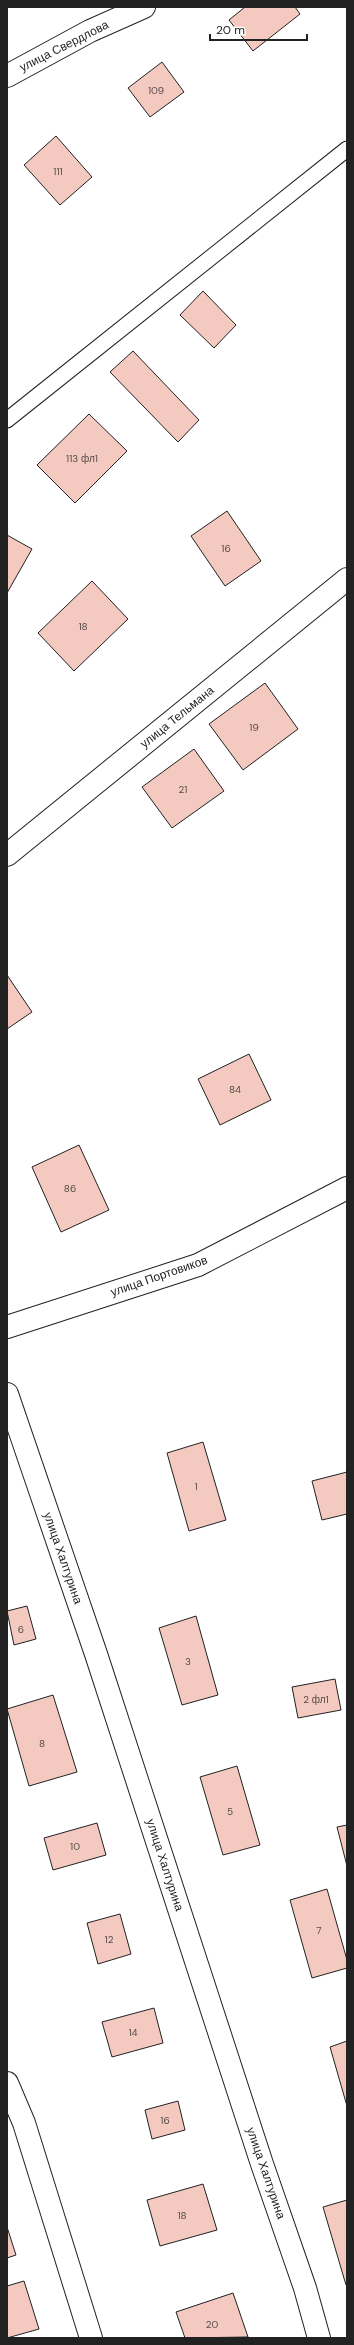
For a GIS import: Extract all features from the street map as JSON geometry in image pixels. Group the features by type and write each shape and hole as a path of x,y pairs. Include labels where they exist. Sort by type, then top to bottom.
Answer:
{"street":[{"name":"улица Свердлова","path":"7,76 90,31 144,7"},
{"name":"улица Тельмана","path":"7,855 347,579"},
{"name":"улица Портовиков","path":"7,1327 198,1265 347,1188"},
{"name":"улица Халтурина","path":"7,1394 96,1654 259,2156 305,2288 319,2338"},
{"path":"7,2083 24,2123 92,2338"}],"lane":[{"path":"7,420 347,149"}],"building":[{"path":"245,7 295,7 300,14 253,51 229,20"},
{"path":"162,62 184,92 150,117 128,88"},
{"path":"56,136 92,177 60,205 24,165"},
{"path":"203,291 236,325 214,348 180,315"},
{"path":"133,351 199,420 178,442 110,372"},
{"path":"89,414 127,451 75,503 37,465"},
{"path":"227,511 261,561 225,586 191,536"},
{"path":"7,535 32,549 7,593"},
{"path":"92,581 128,619 74,671 38,633"},
{"path":"265,683 298,729 243,770 209,724"},
{"path":"194,749 224,791 172,828 142,787"},
{"path":"7,975 32,1012 7,1029"},
{"path":"249,1054 271,1100 220,1125 198,1079"},
{"path":"79,1145 109,1210 61,1232 32,1167"},
{"path":"203,1442 226,1520 189,1531 167,1453"},
{"path":"347,1472 347,1514 322,1520 312,1481"},
{"path":"27,1606 36,1639 14,1645 7,1611"},
{"path":"196,1616 218,1695 182,1705 159,1628"},
{"path":"335,1679 341,1710 298,1718 292,1687"},
{"path":"53,1695 77,1772 29,1786 7,1709"},
{"path":"237,1766 260,1845 223,1855 200,1777"},
{"path":"97,1823 106,1855 53,1870 44,1838"},
{"path":"347,1825 347,1866 337,1827"},
{"path":"327,1889 347,1960 347,1968 312,1978 290,1900"},
{"path":"120,1914 131,1954 98,1964 87,1923"},
{"path":"154,2008 163,2043 112,2057 102,2022"},
{"path":"347,2041 347,2106 330,2047"},
{"path":"178,2101 185,2130 152,2139 145,2110"},
{"path":"203,2184 217,2230 160,2246 147,2200"},
{"path":"347,2200 347,2285 346,2285 323,2207"},
{"path":"7,2227 16,2255 7,2258"},
{"path":"24,2281 39,2329 7,2338 7,2286"},
{"path":"233,2293 248,2337 185,2338 176,2312"}]}
